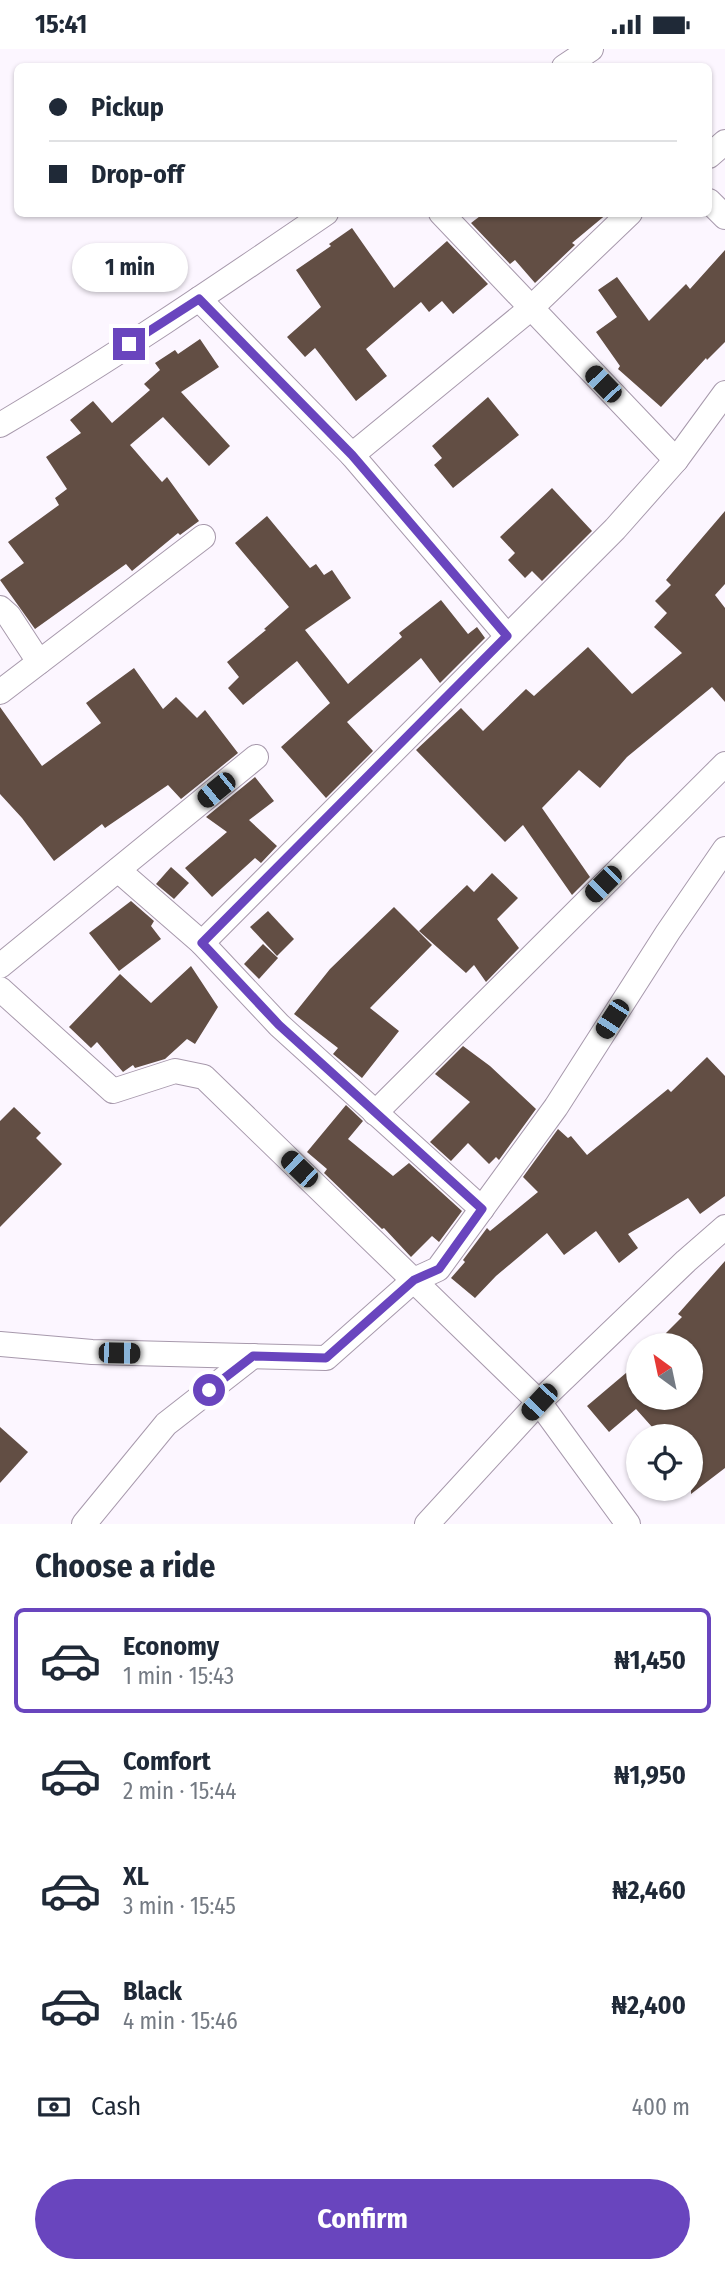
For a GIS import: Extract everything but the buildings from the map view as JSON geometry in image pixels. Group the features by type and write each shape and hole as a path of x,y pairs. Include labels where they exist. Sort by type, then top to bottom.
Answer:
{"street":[{"path":"712,204 725,217"},
{"path":"0,425 199,299 320,217"},
{"path":"445,217 676,460"},
{"path":"352,455 530,309 626,217"},
{"path":"199,299 352,455 507,636"},
{"path":"202,943 615,529 676,460 725,393"},
{"path":"0,692 203,537"},
{"path":"0,608 9,616 39,662"},
{"path":"0,966 256,757"},
{"path":"375,1113 725,764"},
{"path":"0,1344 92,1352 326,1358 414,1280 439,1269 555,1107 725,849"},
{"path":"118,870 202,943 279,1025 482,1209"},
{"path":"0,989 113,1091 175,1071 204,1077 539,1402 628,1524"},
{"path":"427,1524 539,1402 725,1227"},
{"path":"85,1524 166,1424 253,1356"}],"route":[{"path":"129,344 199,299 352,455 507,636 202,943 279,1025 482,1209 439,1269 414,1280 326,1358 253,1356 209,1390"}]}
